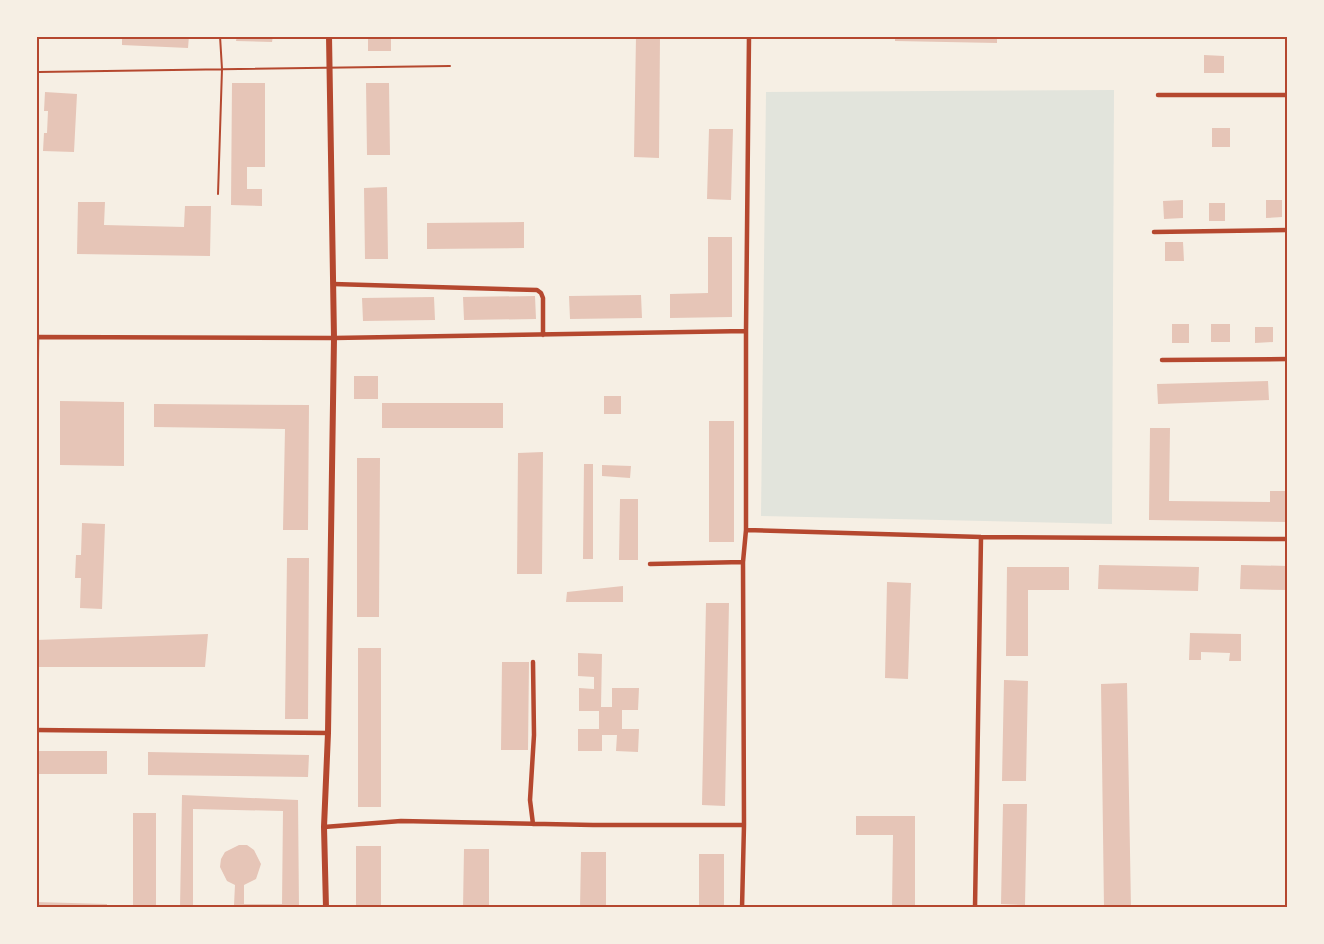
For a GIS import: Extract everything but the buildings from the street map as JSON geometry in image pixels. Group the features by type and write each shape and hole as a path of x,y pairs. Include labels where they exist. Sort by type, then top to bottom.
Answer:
{"street":[{"path":"326,908 324,827 328,733 334,338 328,36"},
{"path":"742,908 749,36"},
{"path":"1158,95 1288,95"},
{"path":"1155,232 1288,230"},
{"path":"333,284 537,290 543,298 543,335"},
{"path":"36,429 37,337 334,338 746,331"},
{"path":"1162,360 1288,359"},
{"path":"746,530 981,537 1288,539"},
{"path":"975,908 981,537"},
{"path":"650,564 743,562"},
{"path":"533,662 534,735 530,800 533,824"},
{"path":"36,730 328,733"},
{"path":"324,827 401,821 744,825"}],"lane":[{"path":"218,194 222,69 220,36"},
{"path":"39,72 450,66"}],"shaded area":[{"path":"1114,90 1112,524 761,516 766,92"}]}
